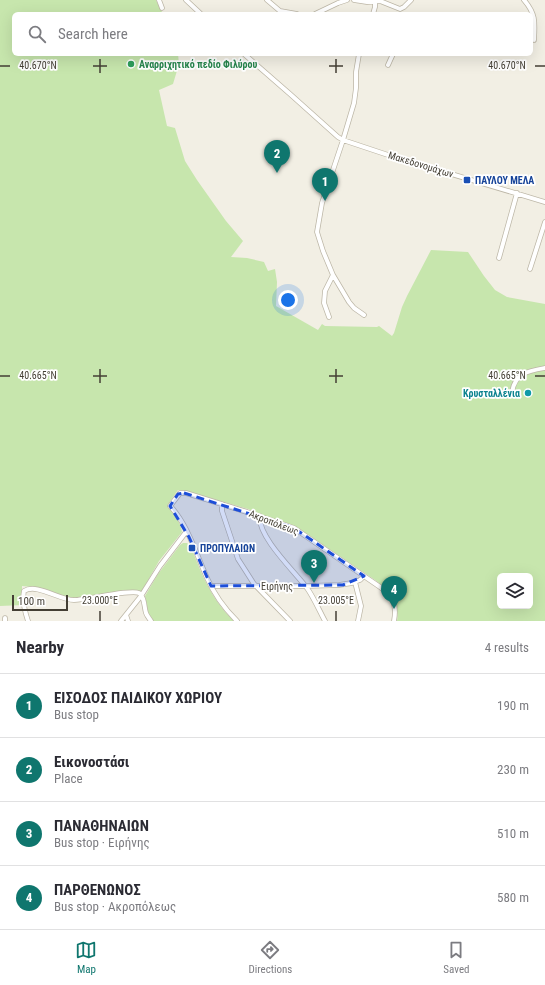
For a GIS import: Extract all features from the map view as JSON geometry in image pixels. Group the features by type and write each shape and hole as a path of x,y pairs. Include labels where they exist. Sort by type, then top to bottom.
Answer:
{"street":[{"path":"159,0 162,8"},
{"path":"186,0 199,12"},
{"path":"267,0 280,11 286,12"},
{"path":"320,12 348,0"},
{"path":"354,0 367,2 375,0 400,9 406,6 410,0"},
{"path":"374,12 375,0"},
{"path":"524,0 532,12"},
{"path":"533,13 535,26 534,40"},
{"path":"246,56 343,140"},
{"path":"359,56 354,103 322,203 317,232 333,275 351,305 364,315"},
{"path":"388,65 391,56"},
{"name":"Μακεδονομάχων","path":"343,140 545,202"},
{"path":"499,258 517,193"},
{"path":"530,270 545,222"},
{"path":"329,317 324,303 325,291 333,275"},
{"path":"512,392 513,384 520,375 545,368"},
{"name":"Ακροπόλεως","path":"186,532 170,506 178,494 182,492 260,516 298,530 384,589 391,597 395,607 394,621"},
{"path":"222,504 221,510 238,559 256,587 290,621"},
{"path":"260,516 260,526 266,536 280,556 305,586 325,621"},
{"path":"121,621 141,596 157,569 186,532 211,586 221,603 237,621"},
{"name":"Ειρήνης","path":"211,586 256,587 343,585 355,582 364,576"},
{"path":"355,582 361,606 358,621"},
{"path":"28,621 23,592 30,589 43,590 63,599 69,600 83,600 110,594 136,592 141,596 145,605 146,613 151,621"},
{"path":"126,615 128,621"}],"highlighted area":[{"path":"184,493 294,528 364,576 343,585 211,586 189,537 170,506 178,494"}],"green space":[{"path":"0,0 156,0 162,12 12,12 12,56 178,56 179,64 173,84 159,90 167,126 175,128 185,161 226,221 243,241 231,257 247,258 264,262 268,271 275,269 277,282 276,306 318,330 322,324 325,326 379,326 392,336 402,307 431,250 468,252 495,290 507,297 545,304 545,621 397,621 397,608 395,602 385,588 298,528 248,509 183,490 178,490 168,506 178,521 182,532 159,561 142,591 73,598 41,588 22,586 23,605 0,606"},
{"path":"183,543 187,543 191,547 203,577 213,595 234,621 153,621 148,613 145,596 158,574"}],"place":[{"name":"Αναρριχητικό πεδίο Φιλύρου","path":"131,64"},
{"name":"Εικονοστάσι","path":"277,173"},
{"name":"ΠΑΥΛΟΥ ΜΕΛΑ","path":"467,180"},
{"name":"ΕΙΣΟΔΟΣ ΠΑΙΔΙΚΟΥ ΧΩΡΙΟΥ","path":"325,201"},
{"name":"Κρυσταλλένια","path":"528,393"},
{"name":"ΠΡΟΠΥΛΑΙΩΝ","path":"192,548"},
{"name":"ΠΑΝΑΘΗΝΑΙΩΝ","path":"314,583"},
{"name":"ΠΑΡΘΕΝΩΝΟΣ","path":"394,609"}]}
